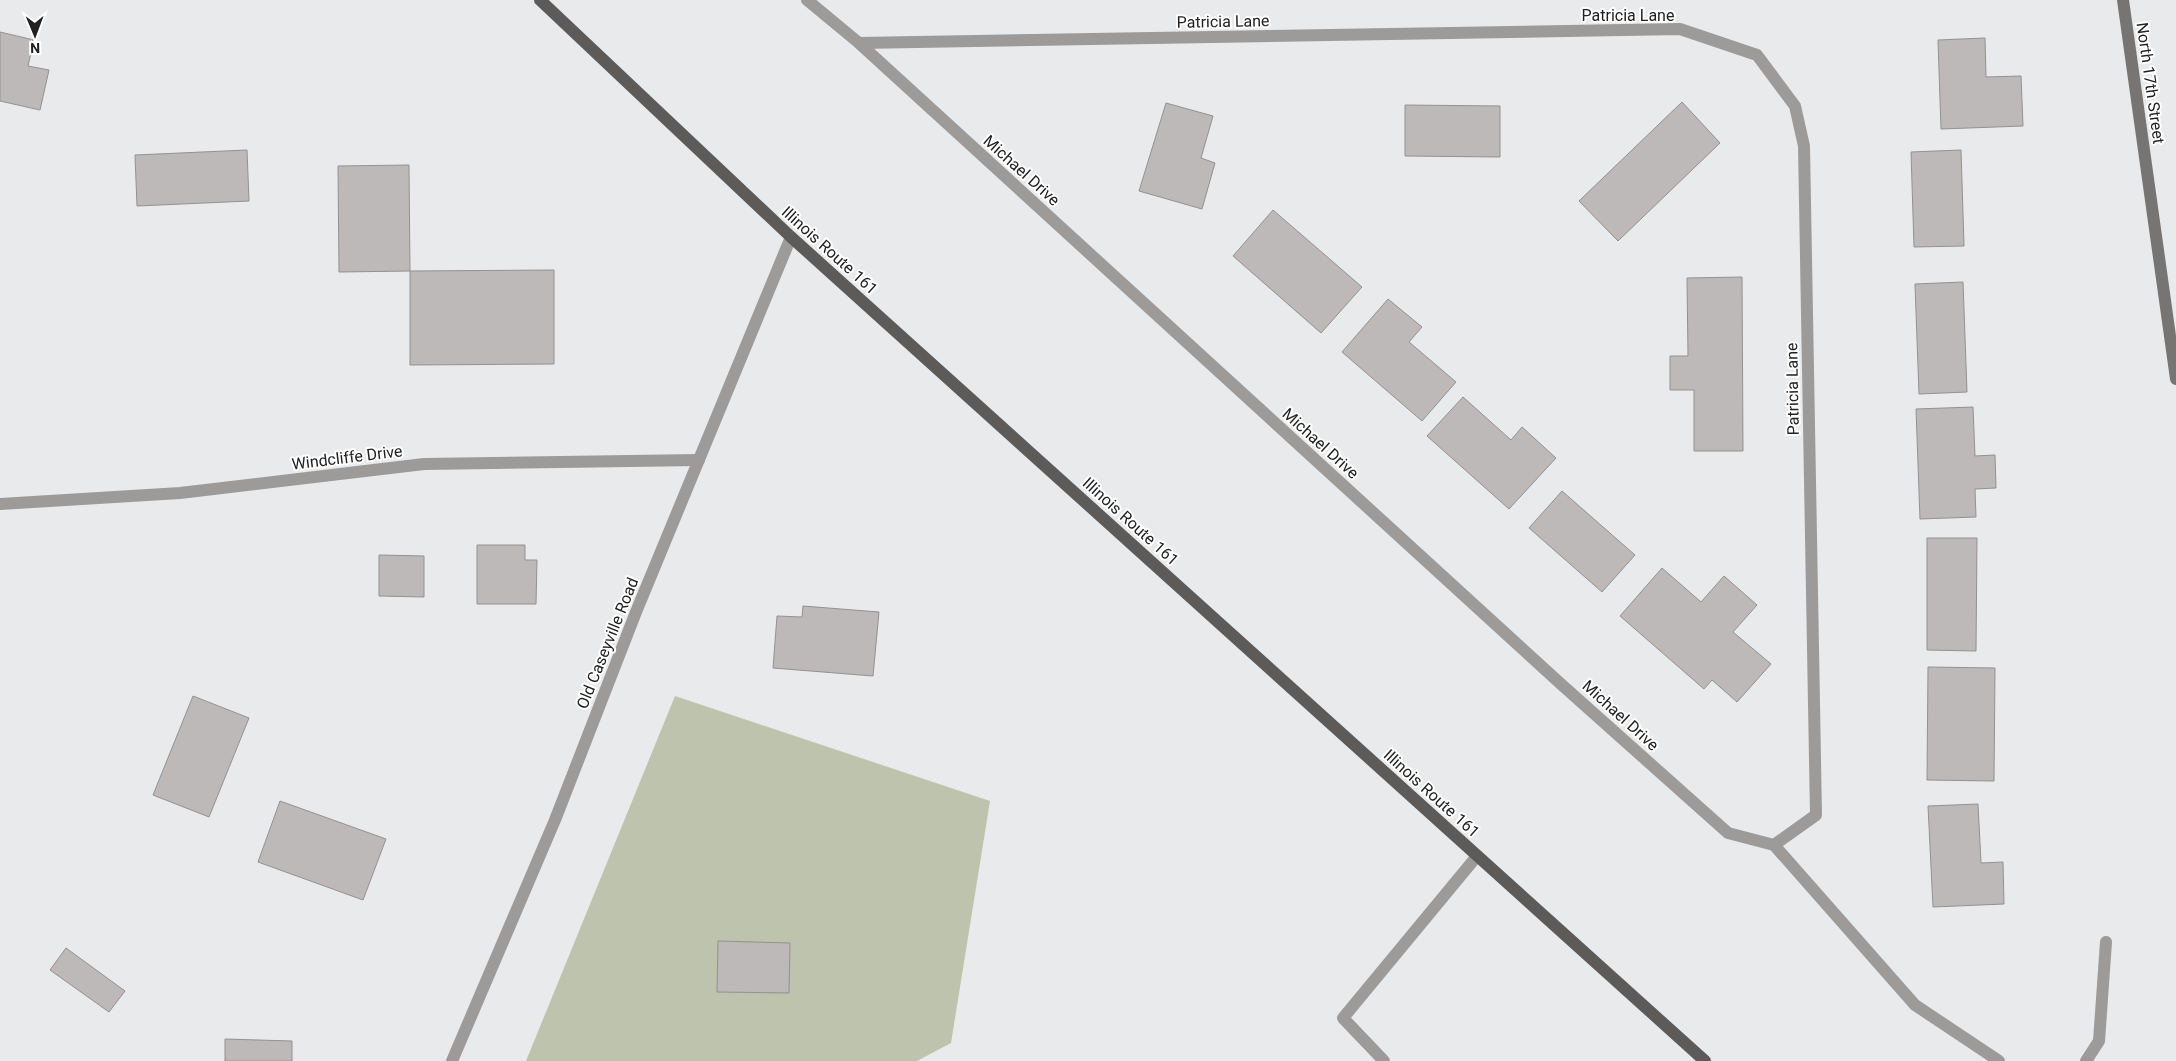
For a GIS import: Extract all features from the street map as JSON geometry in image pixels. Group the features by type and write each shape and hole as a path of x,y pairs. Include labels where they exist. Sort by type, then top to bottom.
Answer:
{"main road":[{"name":"Illinois Route 161","path":"542,1 791,237 1705,1061"}],"street":[{"path":"807,0 859,43"},
{"name":"North 17th Street","path":"2123,0 2176,379"},
{"name":"Patricia Lane","path":"859,43 1680,29 1757,55 1795,106 1804,146 1816,815 1774,845"},
{"name":"Michael Drive","path":"859,43 1728,833 1774,845"},
{"name":"Old Caseyville Road","path":"452,1061 555,820 632,621 791,237"},
{"name":"Windcliffe Drive","path":"0,504 180,493 424,464 698,460"},
{"path":"1774,845 1915,1005 1999,1061"},
{"path":"1384,1061 1343,1018 1477,856"},
{"path":"2086,1061 2099,1041 2106,942"}],"green space":[{"path":"675,696 990,801 951,1043 917,1061 526,1061"}],"building":[{"path":"0,32 34,40 28,66 49,70 40,110 0,101"},
{"path":"1985,38 1986,77 2021,76 2023,126 1941,129 1938,40"},
{"path":"1682,102 1720,143 1618,241 1579,201"},
{"path":"1166,103 1213,116 1201,158 1215,163 1202,209 1139,191"},
{"path":"1405,105 1500,106 1500,157 1405,156"},
{"path":"247,150 249,201 137,206 135,155"},
{"path":"1961,150 1964,246 1914,247 1911,152"},
{"path":"409,165 410,271 339,272 338,166"},
{"path":"1273,210 1362,287 1321,333 1233,256"},
{"path":"554,270 554,364 410,365 410,271"},
{"path":"1742,277 1743,451 1694,451 1694,390 1670,390 1670,356 1688,356 1687,278"},
{"path":"1963,282 1967,392 1919,394 1915,284"},
{"path":"1388,299 1422,327 1409,342 1456,382 1422,421 1342,352"},
{"path":"1463,397 1511,440 1522,427 1556,458 1509,509 1427,436"},
{"path":"1973,407 1975,456 1995,455 1996,488 1975,489 1976,517 1920,519 1916,409"},
{"path":"1562,491 1635,555 1602,592 1529,528"},
{"path":"1927,538 1977,538 1976,651 1927,650"},
{"path":"477,545 525,545 525,560 537,560 536,604 477,604"},
{"path":"379,555 424,556 424,597 379,596"},
{"path":"1662,568 1701,602 1724,576 1757,605 1733,632 1771,664 1737,702 1712,680 1704,689 1620,616"},
{"path":"803,606 879,612 873,676 773,668 777,616 802,617"},
{"path":"1928,667 1995,668 1994,781 1927,780"},
{"path":"193,696 249,718 209,817 153,795"},
{"path":"280,801 386,839 363,900 258,862"},
{"path":"1978,804 1981,863 2003,862 2004,904 1933,907 1928,806"},
{"path":"718,941 790,943 789,993 717,992"},
{"path":"66,948 125,991 109,1012 50,970"},
{"path":"225,1039 292,1041 292,1061 225,1061"}]}
